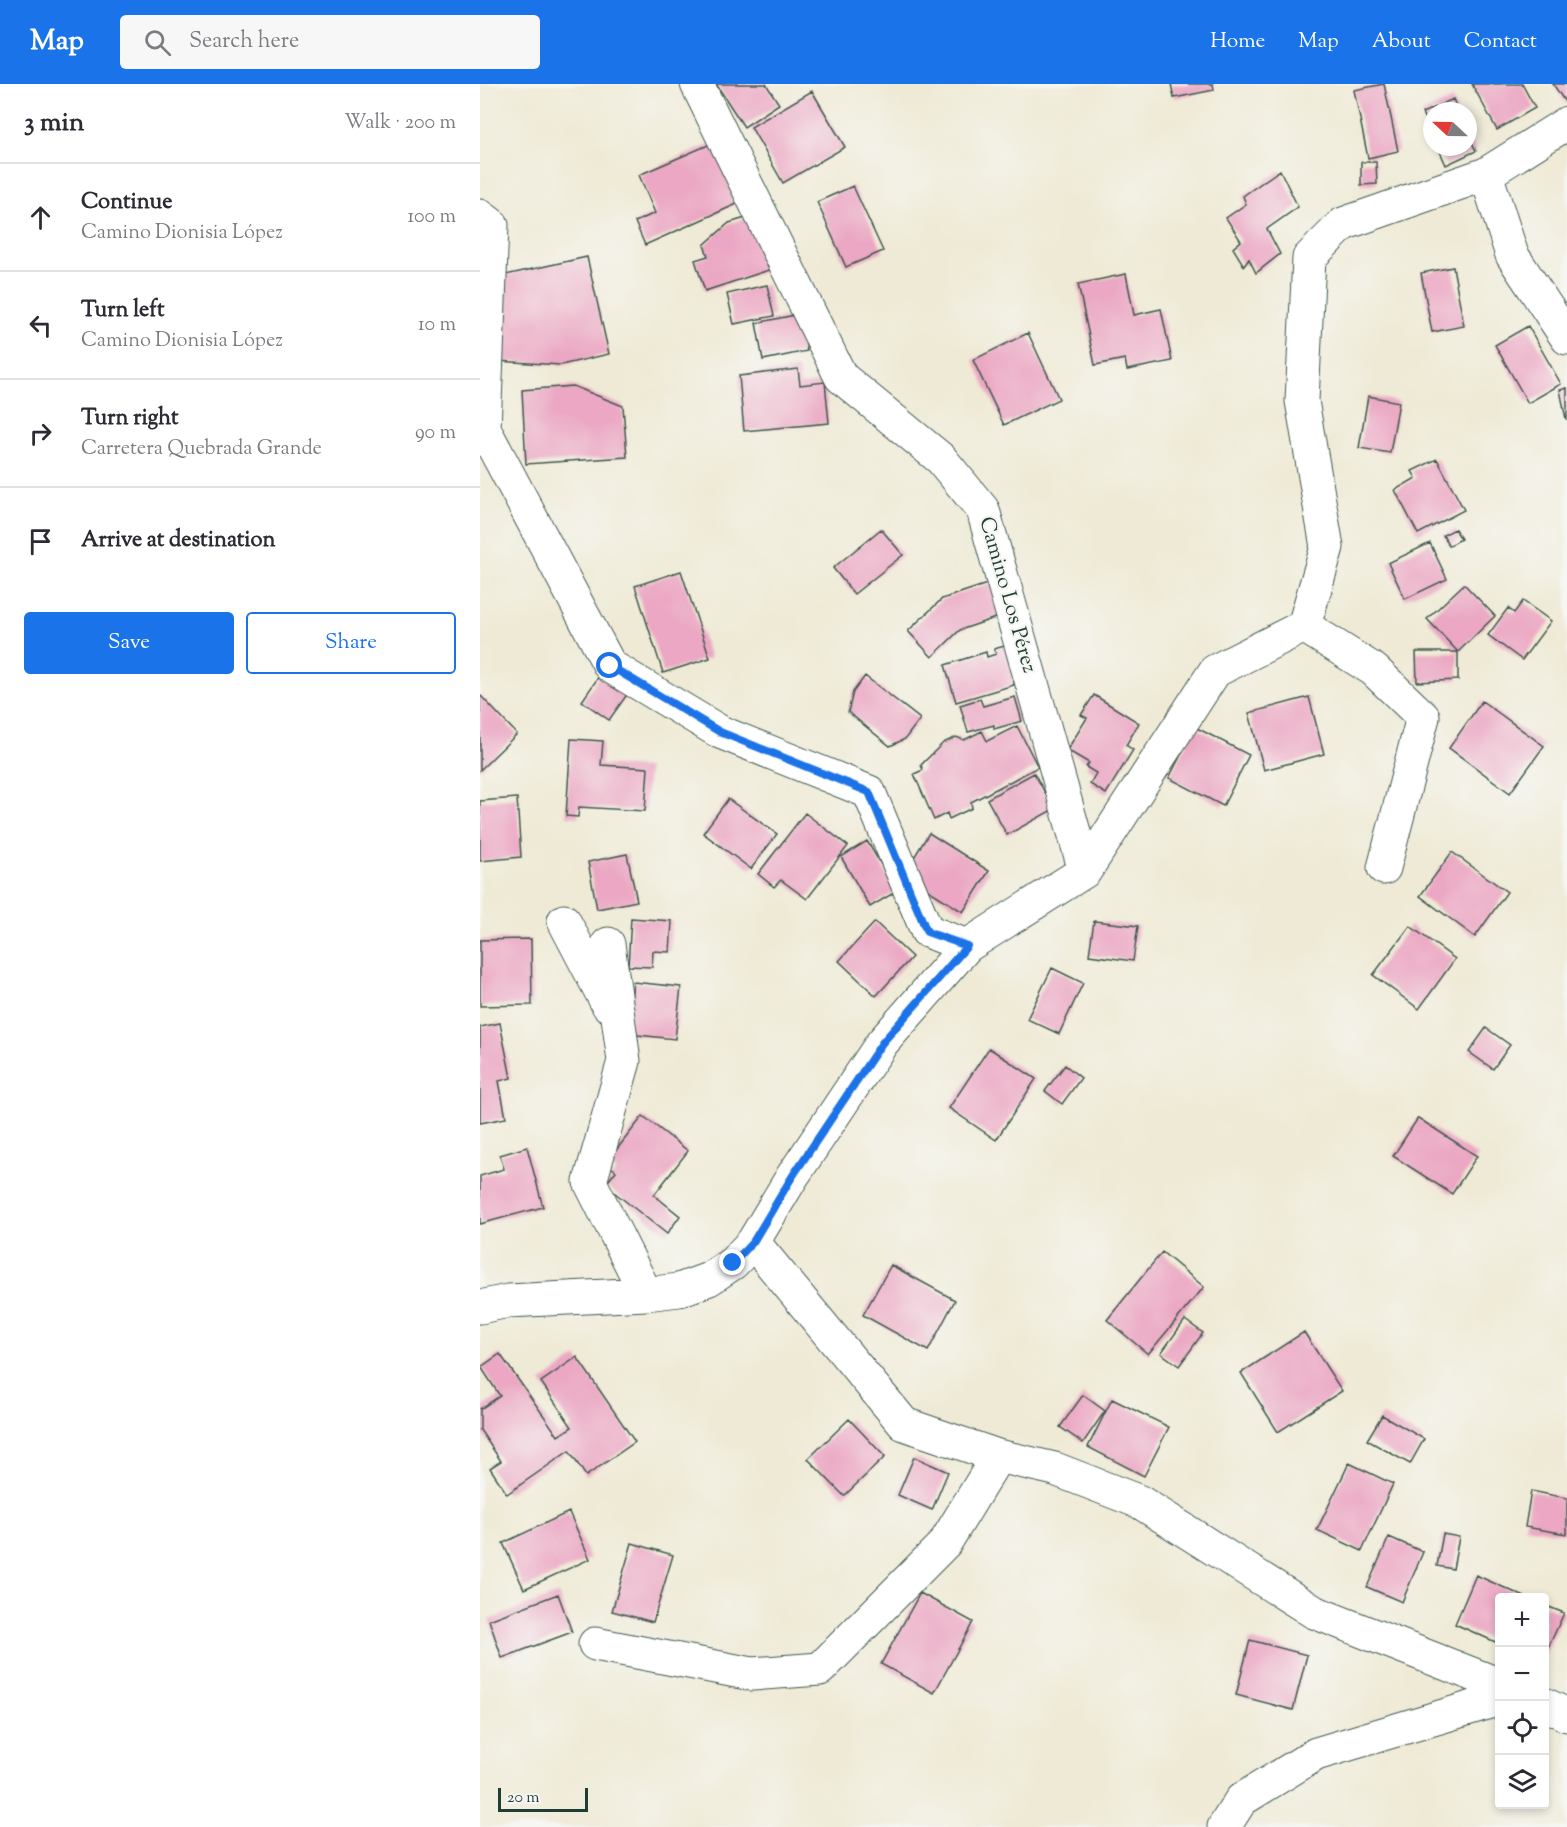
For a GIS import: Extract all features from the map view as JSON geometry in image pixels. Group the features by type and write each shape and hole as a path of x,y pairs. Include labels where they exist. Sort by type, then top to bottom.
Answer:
{"street":[{"name":"Camino Los Pérez","path":"697,84 841,377 940,459 983,510 1085,871"},
{"path":"480,1307 508,1301 646,1294 679,1290 709,1279 733,1263 753,1242 792,1177 882,1043 967,946 1085,871 1215,671 1304,626 1327,547 1302,401 1310,258 1344,224 1486,174 1567,123"},
{"path":"1486,174 1512,255 1567,338"},
{"path":"480,216 492,225 482,426 610,666 720,732 869,792 927,932 967,946"},
{"path":"1304,626 1374,670 1423,717 1384,868"},
{"path":"564,921 620,1028"},
{"path":"608,944 624,1061 590,1182 646,1294"},
{"path":"753,1242 904,1424 998,1456 1055,1469 1140,1502 1314,1612 1495,1683"},
{"path":"595,1644 752,1674 820,1670 945,1543 998,1456"},
{"path":"1224,1827 1241,1800 1316,1754 1495,1700"}],"building":[{"path":"716,84 766,84 779,104 744,127"},
{"path":"1171,84 1213,84 1214,90 1174,98"},
{"path":"1384,84 1398,151 1368,158 1354,90"},
{"path":"1472,84 1522,84 1535,108 1497,130"},
{"path":"1553,84 1567,84 1567,105"},
{"path":"812,91 845,147 783,183 751,127"},
{"path":"722,139 748,199 645,245 635,222 655,213 639,175"},
{"path":"1442,156 1465,156 1446,165"},
{"path":"1361,162 1376,162 1377,184 1361,185"},
{"path":"1280,170 1298,207 1267,229 1280,254 1256,273 1249,259 1244,266 1233,248 1241,241 1226,218 1246,204 1243,196"},
{"path":"853,186 883,251 846,267 817,202"},
{"path":"752,216 769,270 705,291 695,260 708,256 704,245 729,223"},
{"path":"587,257 609,354 561,365 496,361 501,276"},
{"path":"1453,267 1464,326 1432,332 1421,273"},
{"path":"1126,274 1134,315 1161,309 1172,361 1127,370 1125,359 1095,365 1078,284"},
{"path":"767,285 774,316 734,324 727,294"},
{"path":"800,314 807,351 763,360 756,323"},
{"path":"1528,326 1561,384 1528,403 1495,345"},
{"path":"1028,333 1059,399 1004,425 973,360"},
{"path":"798,369 800,385 825,382 829,423 744,431 739,376"},
{"path":"573,386 623,406 627,457 526,464 522,390"},
{"path":"1567,388 1567,419 1566,419 1560,390"},
{"path":"1368,396 1399,402 1390,453 1359,448"},
{"path":"1437,459 1464,510 1418,534 1395,490 1416,478 1412,471"},
{"path":"881,529 903,555 854,594 833,568"},
{"path":"1455,529 1461,539 1449,546 1443,535"},
{"path":"1430,543 1447,579 1405,599 1388,563"},
{"path":"681,571 710,658 663,673 635,586"},
{"path":"993,582 1004,615 960,630 932,657 908,631 942,599"},
{"path":"1464,584 1495,616 1458,652 1427,619"},
{"path":"1523,601 1551,621 1522,660 1488,635 1508,608 1514,613"},
{"path":"1015,643 1014,685 956,702 945,665 986,652 987,657 996,654 994,649"},
{"path":"1416,652 1458,652 1458,680 1417,682"},
{"path":"604,669 631,689 609,720 582,701"},
{"path":"865,676 920,719 905,739 890,746 848,712 853,692"},
{"path":"480,695 517,734 480,770"},
{"path":"1094,695 1139,723 1126,745 1133,750 1106,794 1090,784 1096,773 1086,767 1089,763 1067,750 1087,718 1081,715"},
{"path":"1015,697 1022,721 994,729 994,725 968,732 960,705 980,699 983,706"},
{"path":"1309,697 1324,754 1264,770 1249,713"},
{"path":"1482,701 1544,746 1510,793 1449,748"},
{"path":"1017,726 1038,767 971,802 972,808 949,819 947,813 934,820 914,774 923,770 921,765 943,743 956,737 964,740 982,731 987,741"},
{"path":"1195,727 1249,755 1223,806 1169,778"},
{"path":"571,739 603,741 601,765 648,768 645,811 579,807 578,817 566,816"},
{"path":"1034,773 1054,809 1007,835 987,799"},
{"path":"517,798 521,857 480,861 480,801"},
{"path":"728,799 777,834 751,869 703,833"},
{"path":"805,813 848,846 807,899 781,880 774,887 758,874"},
{"path":"929,833 989,871 963,912 925,888 910,864"},
{"path":"867,841 897,891 870,907 841,857"},
{"path":"1452,852 1507,892 1475,937 1420,896"},
{"path":"627,854 637,901 597,909 588,862"},
{"path":"631,918 672,921 670,952 653,951 652,967 628,966"},
{"path":"1094,921 1138,926 1133,961 1089,955"},
{"path":"875,922 912,957 876,996 839,961"},
{"path":"1410,926 1455,959 1419,1009 1373,975"},
{"path":"531,939 532,1005 480,1006 480,940"},
{"path":"1052,968 1083,983 1059,1034 1027,1019"},
{"path":"633,982 681,987 675,1039 628,1034"},
{"path":"500,1023 511,1078 499,1081 506,1118 480,1123 480,1027"},
{"path":"1486,1028 1510,1045 1493,1069 1469,1052"},
{"path":"989,1048 1036,1079 996,1140 949,1108"},
{"path":"1065,1065 1081,1078 1062,1104 1045,1091"},
{"path":"643,1116 688,1151 654,1195 680,1216 667,1234 605,1185 616,1171 606,1163"},
{"path":"1418,1118 1477,1156 1452,1194 1393,1156"},
{"path":"527,1147 543,1207 480,1224 480,1176 504,1169 500,1155"},
{"path":"1162,1252 1204,1287 1148,1354 1107,1320"},
{"path":"891,1265 955,1300 928,1351 863,1315"},
{"path":"1185,1320 1203,1333 1179,1366 1161,1353"},
{"path":"1304,1332 1342,1391 1278,1432 1241,1373"},
{"path":"500,1354 558,1436 572,1427 541,1382 577,1357 635,1442 586,1476 569,1451 507,1494 490,1468 501,1461 480,1430 480,1409 500,1396 481,1367"},
{"path":"1083,1395 1105,1411 1083,1443 1060,1427"},
{"path":"1112,1399 1169,1427 1144,1476 1088,1447"},
{"path":"1382,1415 1424,1439 1410,1464 1367,1440"},
{"path":"849,1419 885,1457 844,1496 808,1459"},
{"path":"914,1457 948,1472 932,1510 898,1495"},
{"path":"1349,1463 1393,1484 1362,1551 1317,1530"},
{"path":"1531,1491 1567,1498 1567,1534 1525,1527"},
{"path":"569,1512 590,1559 524,1589 503,1543"},
{"path":"1443,1534 1459,1537 1453,1569 1437,1566"},
{"path":"1389,1537 1423,1552 1402,1602 1367,1587"},
{"path":"632,1543 673,1555 653,1622 612,1611"},
{"path":"1476,1575 1516,1593 1495,1593 1495,1642 1455,1624"},
{"path":"920,1593 973,1622 934,1693 881,1664"},
{"path":"558,1594 572,1632 502,1658 489,1620"},
{"path":"1549,1607 1564,1613 1549,1646"},
{"path":"1250,1640 1307,1655 1293,1710 1236,1695"}],"route":[{"path":"610,666 720,732 869,792 927,932 967,946 882,1043 792,1177 753,1242 733,1263"}]}
